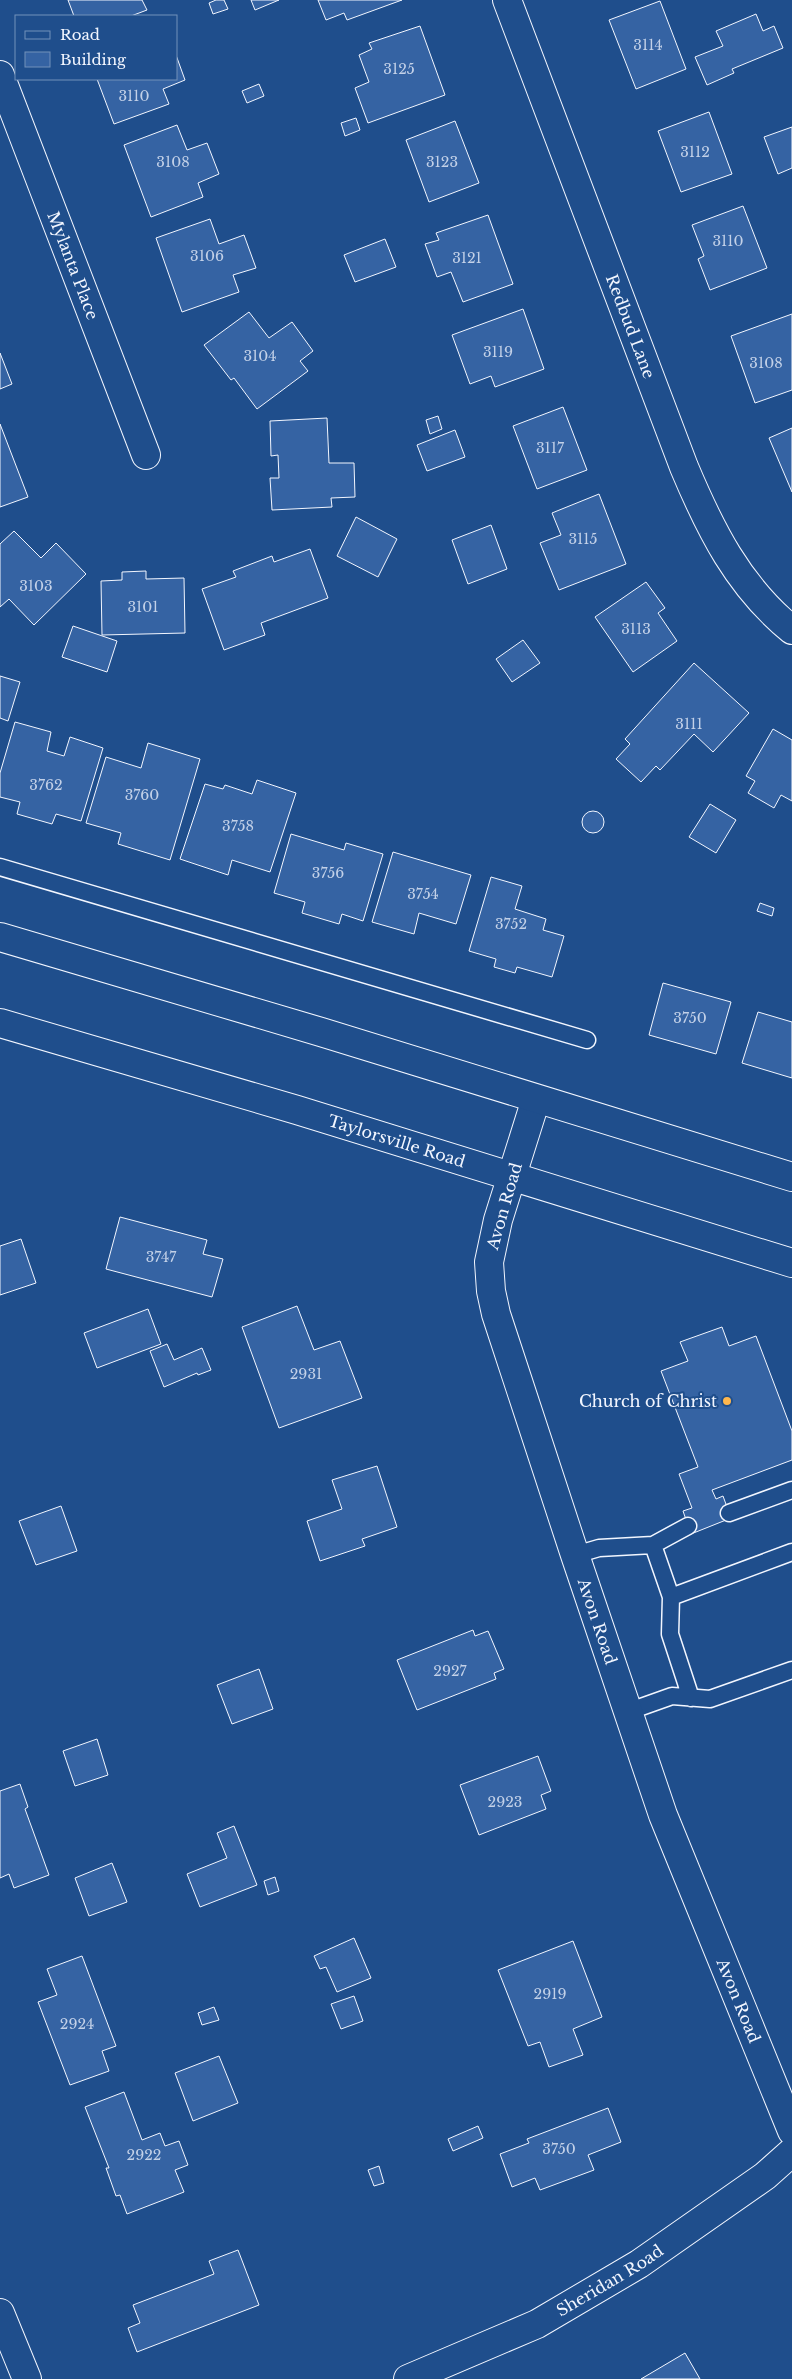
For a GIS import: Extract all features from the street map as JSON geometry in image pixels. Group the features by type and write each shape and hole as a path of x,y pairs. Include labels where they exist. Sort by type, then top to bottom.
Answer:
{"street":[{"name":"Redbud Lane","path":"506,0 684,467 708,523 729,560 754,592 792,630"},
{"name":"Mylanta Place","path":"0,75 146,455"},
{"path":"0,937 321,1032 792,1177"},
{"name":"Taylorsville Road","path":"0,1023 297,1110 792,1263"},
{"name":"Avon Road","path":"536,1099 498,1220 489,1262 491,1291 575,1555 663,1815 792,2132"},
{"name":"Sheridan Road","path":"408,2379 537,2324 639,2264 765,2176 792,2152"},
{"path":"0,2313 27,2379"}],"lane":[{"path":"0,868 587,1040"},
{"path":"730,1512 792,1490"},
{"path":"575,1555 599,1548 653,1545 688,1526"},
{"path":"653,1545 670,1597 670,1634 690,1698"},
{"path":"670,1597 792,1552"},
{"path":"627,1712 672,1696 710,1699 792,1670"}],"building":[{"path":"68,0 142,0 147,10 134,15 74,15"},
{"path":"216,0 224,0 228,9 213,14 209,3"},
{"path":"251,0 279,0 255,10"},
{"path":"318,0 402,0 347,20 344,13 326,20"},
{"path":"660,1 686,69 636,89 609,20"},
{"path":"756,14 763,31 774,26 783,48 732,69 734,73 707,85 695,57 723,46 716,31"},
{"path":"420,26 445,95 368,123 355,88 369,82 359,55 372,49 369,43"},
{"path":"178,61 185,80 163,89 169,104 114,124 97,80 178,80"},
{"path":"259,84 264,96 247,103 242,91"},
{"path":"709,112 732,174 681,192 658,131"},
{"path":"356,118 360,130 345,136 341,123"},
{"path":"455,121 479,183 429,202 406,140"},
{"path":"177,125 187,150 207,143 219,174 198,183 203,197 151,217 124,145"},
{"path":"792,127 792,168 778,174 764,137"},
{"path":"743,206 767,268 710,290 698,259 704,256 692,225"},
{"path":"488,215 513,284 463,302 451,272 437,277 425,244 439,240 436,233"},
{"path":"210,219 219,244 244,235 256,268 233,275 239,292 182,312 156,238"},
{"path":"385,239 396,267 355,282 344,255"},
{"path":"523,309 544,369 495,387 491,376 470,384 452,335"},
{"path":"249,312 269,338 292,322 313,351 300,361 308,371 257,409 234,378 231,380 204,345"},
{"path":"792,314 792,390 755,403 731,336"},
{"path":"0,353 12,384 0,389"},
{"path":"563,407 587,470 537,489 513,426"},
{"path":"438,416 442,429 430,434 426,420"},
{"path":"327,418 329,463 354,463 355,497 331,498 332,507 272,510 270,478 279,478 278,455 271,456 270,421"},
{"path":"0,424 28,497 0,507"},
{"path":"792,428 792,492 769,438"},
{"path":"455,430 465,457 427,471 417,445"},
{"path":"599,494 626,564 559,590 540,543 561,535 552,513"},
{"path":"356,517 397,539 378,577 337,556"},
{"path":"491,525 507,569 468,584 452,540"},
{"path":"14,531 41,558 56,543 86,574 34,625 9,599 0,607 0,544"},
{"path":"310,549 328,598 261,623 265,635 224,650 202,589 236,577 233,571 272,556 274,562"},
{"path":"146,571 146,579 184,578 185,633 102,635 101,581 122,580 122,572"},
{"path":"646,582 665,608 658,613 677,641 633,672 595,617"},
{"path":"73,626 117,641 107,672 62,657"},
{"path":"523,640 540,663 512,682 496,659"},
{"path":"694,663 749,713 713,752 694,734 660,770 656,766 641,782 616,759 630,744 625,739"},
{"path":"0,676 20,682 8,721 0,718"},
{"path":"15,722 51,732 47,751 64,756 70,737 103,748 81,821 56,814 52,824 17,814 20,802 0,797 0,773"},
{"path":"773,729 792,740 792,801 781,795 774,808 748,793 755,781 746,776"},
{"path":"148,743 200,759 170,860 118,844 121,833 86,823 106,757 141,768"},
{"path":"257,780 296,793 270,872 232,860 228,875 180,859 205,784 223,789 225,785 252,794"},
{"path":"710,804 736,820 716,853 689,837"},
{"path":"593,811 601,814 604,822 601,830 593,833 585,830 582,822 585,814"},
{"path":"291,834 344,850 346,843 383,854 363,921 342,914 339,924 302,913 305,902 274,893"},
{"path":"393,852 471,875 456,924 419,913 414,934 372,922"},
{"path":"491,877 522,886 515,909 546,919 543,930 564,936 552,977 517,967 515,973 494,967 496,959 469,951"},
{"path":"760,903 774,908 772,916 757,911"},
{"path":"663,983 731,1002 716,1054 649,1035"},
{"path":"758,1012 792,1022 792,1078 742,1063"},
{"path":"120,1217 207,1240 203,1254 223,1259 212,1297 106,1269"},
{"path":"21,1239 36,1283 0,1295 0,1246"},
{"path":"297,1306 314,1350 340,1341 362,1398 279,1428 242,1327"},
{"path":"148,1309 161,1344 97,1368 84,1333"},
{"name":"Church of Christ","path":"722,1327 729,1346 756,1336 792,1431 792,1460 712,1490 716,1499 723,1496 731,1518 691,1534 683,1511 692,1508 679,1474 698,1467 661,1371 688,1361 680,1342"},
{"path":"167,1344 174,1360 202,1348 211,1370 198,1375 197,1373 164,1387 150,1351"},
{"path":"377,1466 397,1527 362,1539 365,1546 320,1561 307,1521 342,1509 332,1480"},
{"path":"61,1506 77,1551 36,1565 19,1521"},
{"path":"473,1630 475,1636 488,1631 504,1669 494,1673 496,1679 417,1710 397,1660"},
{"path":"259,1669 273,1709 232,1724 217,1685"},
{"path":"97,1739 108,1775 75,1786 63,1751"},
{"path":"538,1756 551,1791 541,1795 546,1809 479,1835 460,1785"},
{"path":"20,1784 28,1807 25,1809 49,1875 14,1888 9,1874 0,1878 0,1791"},
{"path":"234,1826 257,1885 200,1907 187,1874 227,1858 217,1833"},
{"path":"112,1863 127,1902 89,1916 75,1878"},
{"path":"275,1877 279,1891 268,1895 264,1881"},
{"path":"354,1938 371,1978 337,1992 326,1967 320,1969 314,1956"},
{"path":"573,1941 602,2017 573,2029 583,2055 549,2067 540,2042 528,2046 498,1970"},
{"path":"82,1956 116,2046 102,2051 109,2071 70,2085 38,2002 57,1995 47,1969"},
{"path":"354,1996 363,2021 341,2029 331,2004"},
{"path":"214,2007 219,2020 202,2025 198,2013"},
{"path":"219,2056 238,2103 193,2121 175,2073"},
{"path":"124,2092 142,2140 160,2133 165,2146 179,2141 188,2165 175,2170 184,2192 127,2214 120,2195 116,2196 106,2168 109,2168 85,2107"},
{"path":"608,2108 621,2142 588,2155 594,2170 540,2190 535,2178 512,2187 500,2154 529,2143 527,2139"},
{"path":"478,2126 483,2138 453,2151 448,2139"},
{"path":"379,2166 384,2183 374,2186 368,2170"},
{"path":"238,2250 259,2305 137,2352 128,2328 140,2323 133,2305 214,2274 209,2261"},
{"path":"685,2353 700,2379 641,2379"}],"place":[{"name":"Church of Christ","path":"727,1401"}]}
